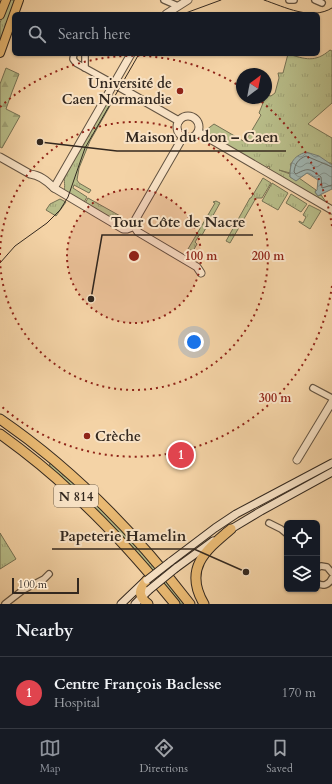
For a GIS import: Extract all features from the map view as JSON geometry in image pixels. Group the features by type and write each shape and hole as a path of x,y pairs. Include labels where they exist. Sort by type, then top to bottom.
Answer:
{"highway":[{"path":"0,412 13,423 18,432"},
{"name":"N 814","path":"0,419 70,475 120,523 159,566 190,604"},
{"name":"N 814","path":"0,434 72,492 142,564 176,604"},
{"path":"0,439 16,450 26,454"},
{"path":"204,604 197,586 196,578 199,563 208,549 231,529"},
{"path":"141,602 140,590 146,584"}],"main road":[{"path":"0,15 6,0"},
{"path":"14,12 18,0"},
{"path":"0,53 12,18"}],"street":[{"path":"164,0 178,6"},
{"path":"169,12 188,0"},
{"path":"289,0 294,0"},
{"path":"315,0 322,3"},
{"path":"74,56 76,63 179,121"},
{"path":"85,56 85,68"},
{"path":"54,188 130,56"},
{"path":"187,116 193,117 198,123 198,132 190,138 183,137 180,135 177,128 179,121 187,116"},
{"path":"198,132 332,210"},
{"path":"183,137 134,221 138,232 197,267 201,273"},
{"path":"3,158 30,174 36,175 47,181 54,188 123,229 135,226"},
{"path":"313,388 332,398"},
{"path":"297,460 332,402"},
{"path":"121,604 170,562 215,528 236,514 332,463"},
{"path":"146,584 164,578 219,536 332,472"},
{"path":"269,523 284,532"},
{"path":"320,567 324,566 332,572"},
{"path":"5,604 23,590 44,579 49,574"},
{"path":"320,585 326,585 332,578"}],"green space":[{"path":"8,0 16,0 0,46 0,23"},
{"path":"330,50 332,51 332,103 308,124 332,138 332,165 331,163 291,163 290,173 279,170 290,174 290,177 296,180 299,178 316,190 315,192 318,196 321,195 329,206 268,170 270,167 268,166 266,169 236,151 237,150 234,150 203,132 203,130 206,130 214,124 245,142 261,115 259,113 263,104 272,104 272,95 275,93 279,78 278,73 283,73 287,56 310,59 320,57"},
{"path":"6,68 19,74 6,109 20,116 2,148 0,147 0,84"},
{"path":"110,94 115,97 90,141 79,168 77,180 79,183 91,190 89,193 74,185 73,188 87,197 83,204 63,192 65,187 64,180"},
{"path":"263,178 271,183 262,198 256,198 230,243 226,241 250,198"},
{"path":"272,183 288,193 278,210 262,201"},
{"path":"291,194 307,204 301,212 286,203"},
{"path":"88,198 122,217 117,224 84,205"},
{"path":"60,199 66,202 56,216 46,210 50,204"},
{"path":"216,201 220,203 202,235 200,234 195,242 197,244 193,251 188,249 215,203 213,202"},
{"path":"309,205 321,211 310,229 299,222 303,223 306,217 303,215"},
{"path":"51,462 131,539 186,604 179,604 48,467"},
{"path":"0,533 16,559 0,569"}],"water":[{"path":"306,152 319,156 332,165 332,189 318,196 315,192 317,190 318,180 307,173 296,181 290,177 291,164 295,158"}],"tram line":[{"path":"188,12 221,0"},
{"path":"264,0 298,12"},
{"path":"320,12 332,8"},
{"path":"0,263 15,246 47,223 60,210 68,197 85,148 138,56"}],"place":[{"name":"Université de Caen Normandie","path":"180,91"},
{"name":"Maison du don – Caen","path":"40,142"},
{"name":"Tour Côte de Nacre","path":"91,299"},
{"name":"Crèche","path":"87,436"},
{"name":"Centre François Baclesse","path":"181,455"},
{"name":"Papeterie Hamelin","path":"246,572"}]}
